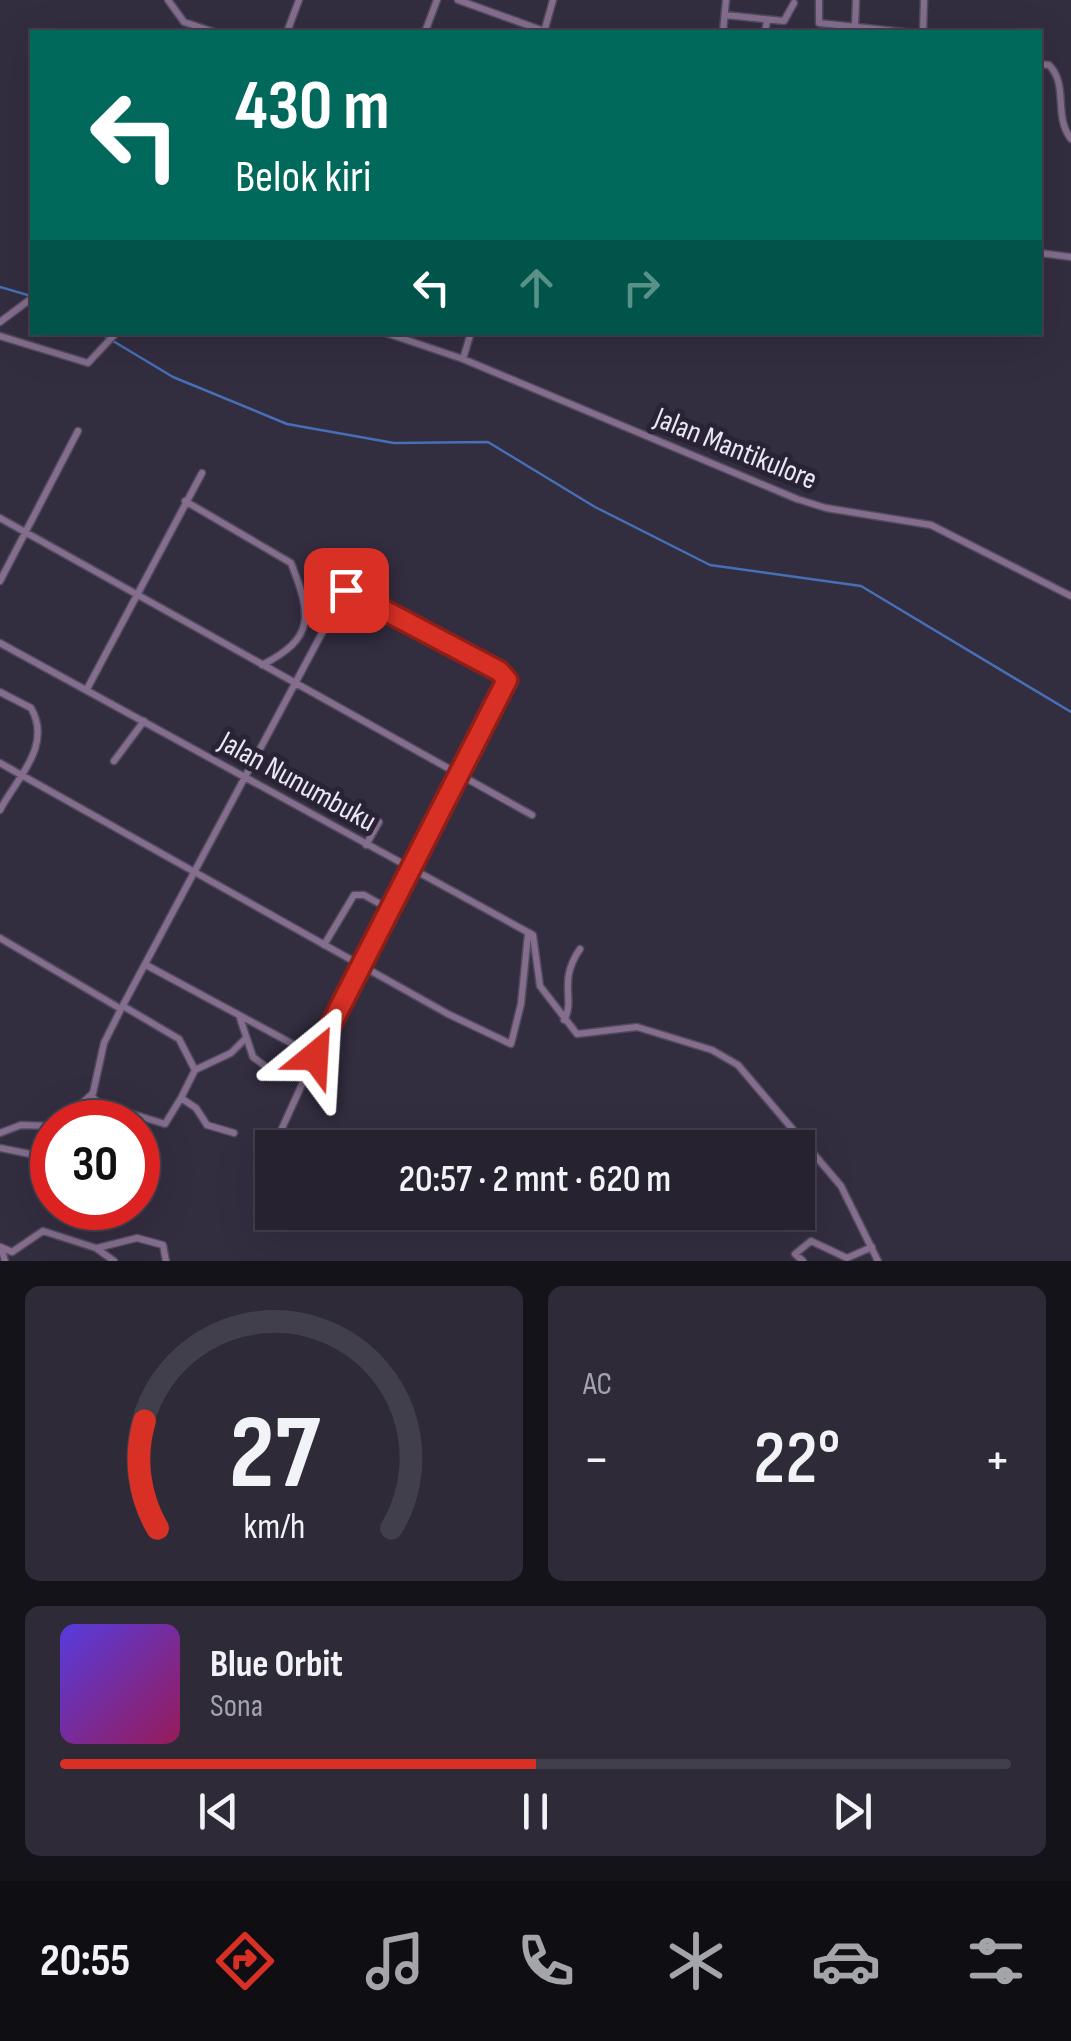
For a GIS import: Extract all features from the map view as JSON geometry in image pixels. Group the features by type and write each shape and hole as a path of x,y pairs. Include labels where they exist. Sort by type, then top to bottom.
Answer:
{"street":[{"path":"168,0 184,22 208,30"},
{"path":"288,30 299,0"},
{"path":"426,30 438,0"},
{"path":"458,0 539,30"},
{"path":"545,30 554,0"},
{"path":"724,30 726,0"},
{"path":"819,0 818,21 835,29 874,30"},
{"path":"855,27 856,0"},
{"path":"923,30 924,0"},
{"path":"724,15 788,19 794,3"},
{"path":"764,30 767,20"},
{"path":"1042,64 1050,65 1057,74 1060,118 1071,140"},
{"path":"1042,253 1070,256 1071,247"},
{"path":"0,322 30,300"},
{"path":"0,336 82,363 94,360 115,335"},
{"name":"Jalan Mantikulore","path":"392,335 463,360 797,499 826,508 931,525 1071,596"},
{"path":"463,360 470,335"},
{"path":"0,581 78,431"},
{"path":"86,689 202,473"},
{"path":"185,501 291,563 304,618 302,636 292,650 262,665"},
{"path":"0,518 532,815"},
{"path":"86,1100 91,1096 104,1043 346,590 499,671 506,684 314,1058 282,1130"},
{"name":"Jalan Nunumbuku","path":"0,644 528,934"},
{"path":"0,692 34,712 34,758 14,783 0,810"},
{"path":"114,761 144,721"},
{"path":"0,763 361,966 512,1044 528,934"},
{"path":"366,845 379,822"},
{"path":"324,944 354,895 364,895 391,910"},
{"path":"528,934 537,944 536,978 564,1020 581,1036 636,1027 700,1045 738,1065 768,1095 792,1130 841,1186 878,1261"},
{"path":"0,938 179,1039 195,1070"},
{"path":"564,1020 569,1010 565,981 580,948"},
{"path":"148,966 314,1058"},
{"path":"239,1017 253,1058 273,1072 314,1058"},
{"path":"91,1096 100,1104 165,1124 195,1070 231,1053 245,1039"},
{"path":"181,1098 196,1108 207,1125 234,1134"},
{"path":"0,1132 30,1125"},
{"path":"0,1148 30,1154"},
{"path":"0,1246 18,1251 42,1231 96,1248 150,1238 163,1245 166,1261"},
{"path":"788,1261 811,1241 848,1258 872,1247"},
{"path":"0,1246 5,1261"},
{"path":"96,1248 103,1257 114,1261"},
{"path":"795,1254 803,1261"}],"waterway":[{"path":"0,287 30,296"},
{"path":"103,335 173,377 287,424 394,443 488,442 595,507 710,565 861,586 1071,712"}],"route":[{"path":"315,1056 507,680 499,671 346,590"}]}
